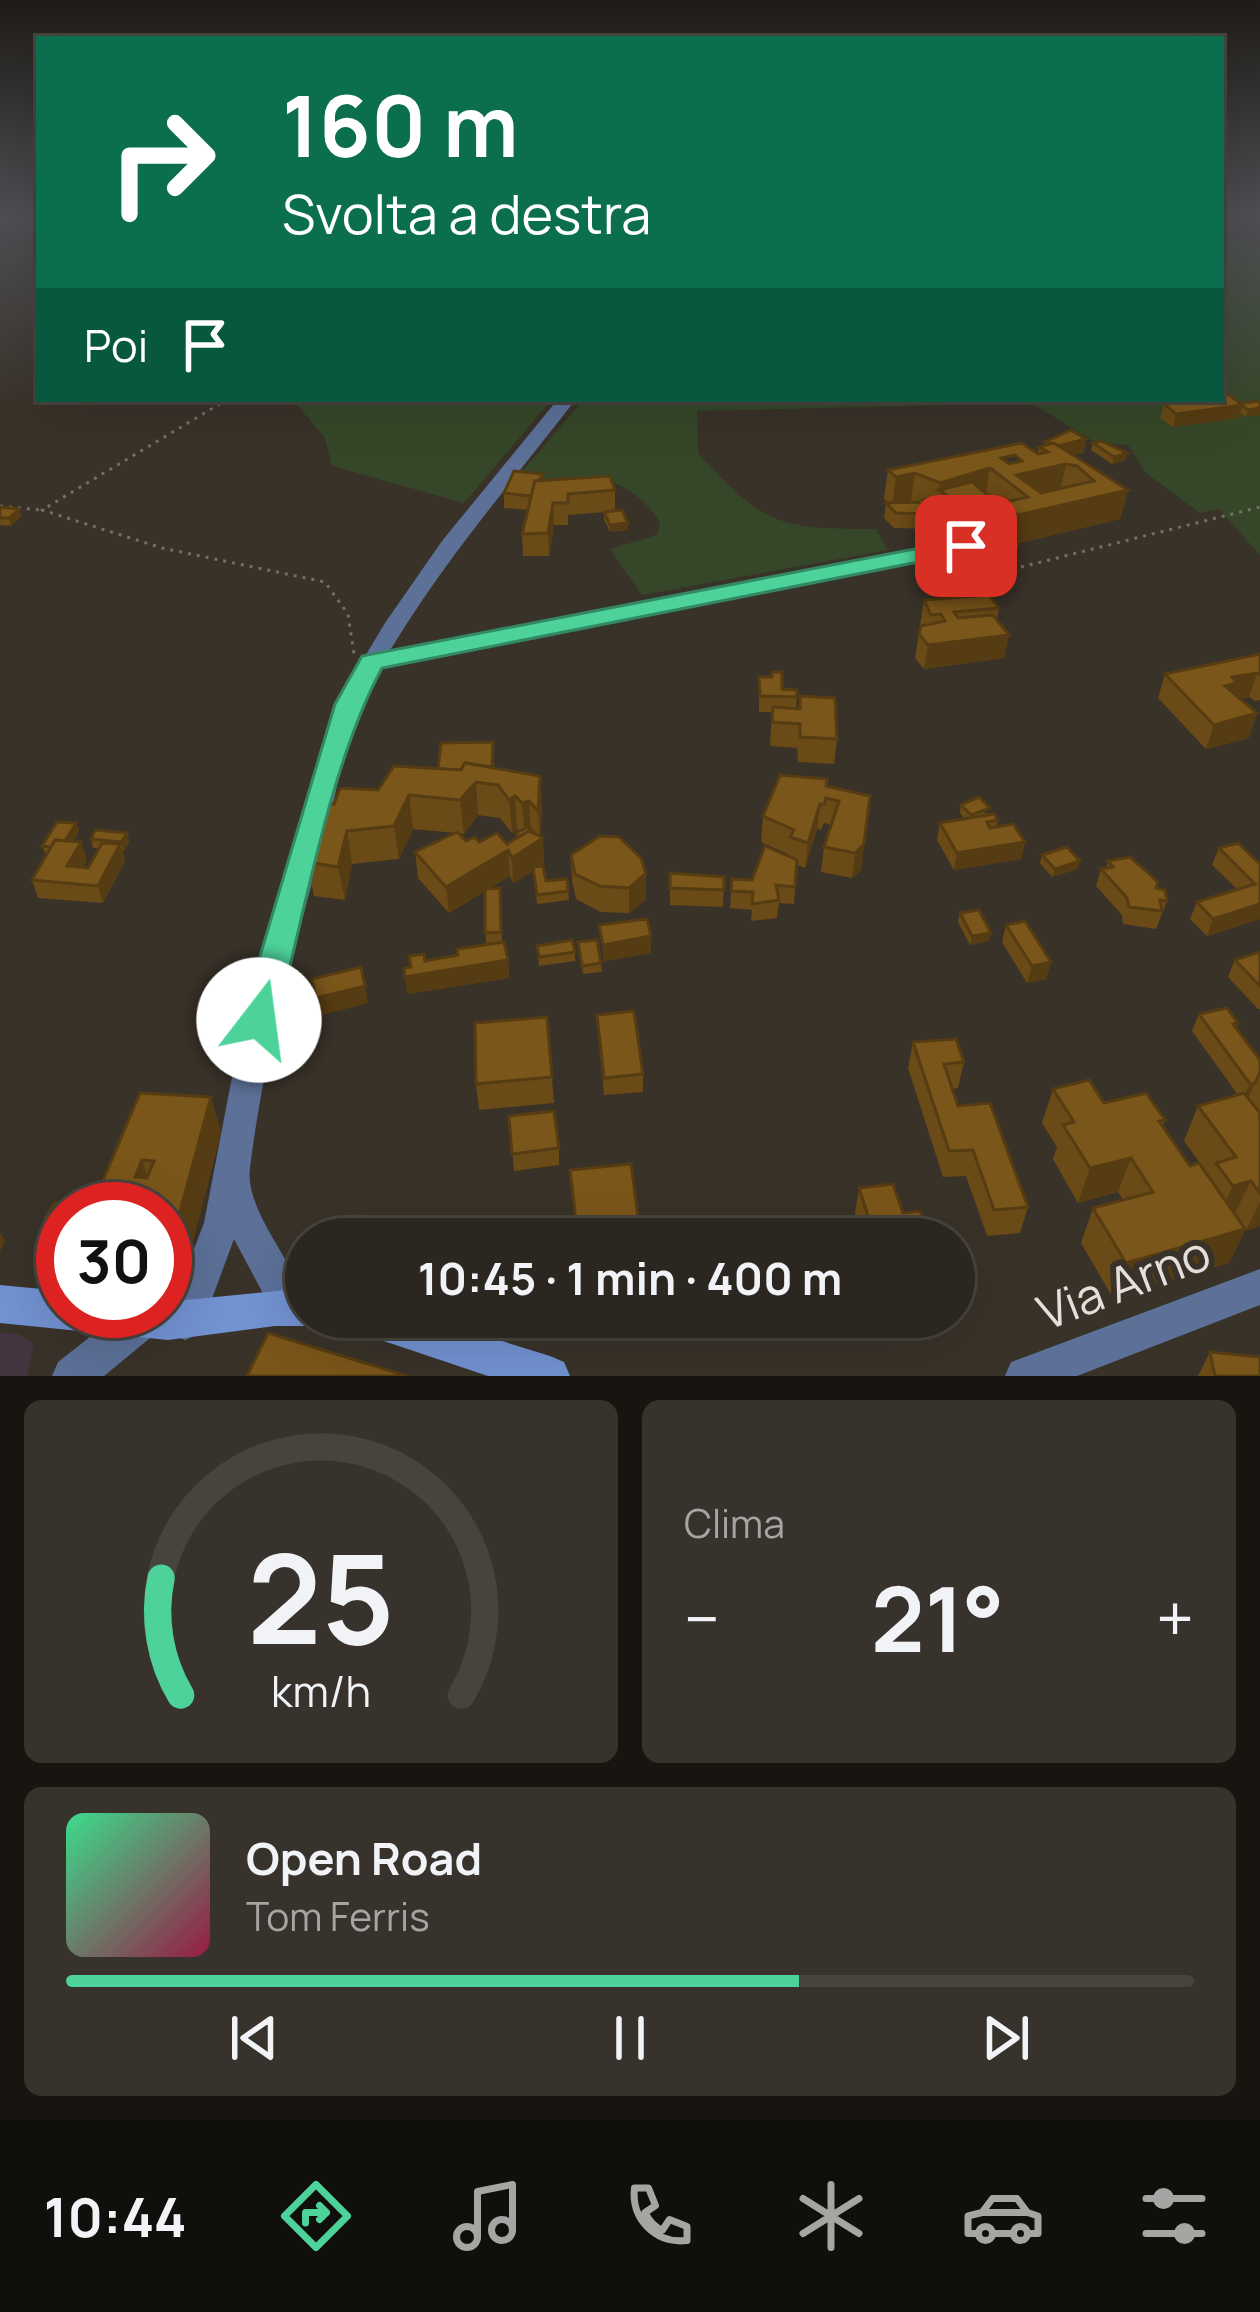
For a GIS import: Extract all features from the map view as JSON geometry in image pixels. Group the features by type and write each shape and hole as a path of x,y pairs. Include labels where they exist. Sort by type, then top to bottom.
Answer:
{"street":[{"path":"192,1302 222,1223 242,1092 259,1020 349,704 371,662 484,499 565,402"},
{"path":"232,1171 243,1221 264,1267 285,1291"},
{"name":"Via Arno","path":"1025,1376 1260,1287"},
{"path":"0,1304 36,1308"},
{"path":"192,1320 285,1308"},
{"path":"72,1376 120,1338"},
{"path":"105,1376 130,1338"},
{"path":"431,1338 550,1376"}],"lane":[{"path":"371,662 966,546"}],"path":[{"path":"42,510 223,402"},
{"path":"0,506 42,510 162,548 325,582 342,597 355,641 349,704"},
{"path":"878,563 956,577 989,575 1260,507"}],"shaded area":[{"path":"0,1333 18,1334 34,1343 27,1376 0,1376"}],"green space":[{"path":"1224,280 1260,280 1260,555 1219,509 1200,513 1146,473 1128,445 1097,443 1031,403 697,411 698,453 740,496 794,524 876,529 888,550 642,595 610,549 657,535 660,522 628,489 593,478 509,487 581,402 1224,402"},
{"path":"295,402 549,402 464,503 332,466 325,438"}],"building":[{"path":"1224,393 1243,405 1176,414 1164,404 1224,402"},
{"path":"1257,401 1260,408 1248,410 1240,404"},
{"path":"1071,430 1086,439 1058,446 1045,442"},
{"path":"1101,441 1127,453 1114,457 1093,443"},
{"path":"1022,443 1038,454 1048,452 1039,447 1054,443 1128,490 1018,515 1002,503 1028,497 990,468 940,483 915,473 896,477 888,470","holes":["1015,455 1022,461 1009,464 1001,458","1077,466 1094,481 1041,493 1016,475"]},
{"path":"514,471 543,474 535,481 531,496 504,493"},
{"path":"610,476 615,490 568,494 568,503 553,503 548,533 522,534 535,481"},
{"path":"972,482 1000,505 992,507 1022,527 1001,533 939,490"},
{"path":"938,497 969,520 940,523 932,514 896,513 886,503 917,502 938,512 923,500"},
{"path":"0,507 19,509 9,518 0,518"},
{"path":"622,510 628,523 610,525 604,512"},
{"path":"989,595 999,608 954,612 958,618 993,615 1009,635 928,645 919,634 921,626 945,621 941,614 931,615 924,600"},
{"path":"1260,654 1260,675 1232,677 1237,683 1225,686 1257,713 1214,725 1165,674"},
{"path":"772,672 782,672 782,689 797,690 797,697 760,696 759,677 772,677"},
{"path":"800,696 835,698 837,739 800,737 800,724 772,722 773,707 800,709"},
{"path":"493,742 492,767 465,763 461,770 438,769 441,743"},
{"path":"465,763 540,776 538,811 529,801 522,803 515,796 509,800 498,785 476,782 460,800 409,795 394,826 347,831 338,867 307,862 322,804 334,804 340,788 378,790 394,766 461,770"},
{"path":"780,775 827,779 826,786 870,796 864,844 855,853 824,847 839,801 826,798 820,804 808,843 790,837 794,830 763,816"},
{"path":"979,797 990,808 971,815 961,805"},
{"path":"994,814 998,820 987,822 990,828 1013,824 1025,842 957,853 940,823"},
{"path":"57,822 76,823 65,841 42,846"},
{"path":"95,830 127,833 121,842 91,839"},
{"path":"529,831 543,838 512,858 508,850 446,887 415,852 457,832 466,841 475,837 479,842 497,833 507,844"},
{"path":"600,836 619,837 641,858 646,873 629,888 600,886 575,874 571,855"},
{"path":"55,840 81,842 67,866 88,868 102,843 120,844 98,886 32,880"},
{"path":"1238,843 1260,864 1260,904 1213,919 1197,902 1255,884 1219,848"},
{"path":"765,846 797,860 795,887 776,885 779,900 752,904 753,892 731,891 732,879 752,880"},
{"path":"1067,847 1080,861 1055,869 1042,855"},
{"path":"1130,857 1158,882 1156,888 1165,890 1162,911 1129,907 1127,898 1101,869 1113,867 1108,861"},
{"path":"543,866 546,881 567,879 568,891 537,895 533,867"},
{"path":"670,873 724,877 724,890 670,888"},
{"path":"500,888 501,932 485,933 485,889"},
{"path":"979,910 991,933 972,936 960,913"},
{"path":"647,919 651,936 603,945 599,925"},
{"path":"1025,921 1051,962 1032,966 1006,925"},
{"path":"572,940 575,952 539,957 537,946"},
{"path":"597,940 601,963 582,966 578,942"},
{"path":"504,942 508,960 405,977 404,968 411,967 409,956 424,954 425,961 458,955 457,949"},
{"path":"1260,952 1260,986 1235,960"},
{"path":"361,967 365,986 316,998 312,979"},
{"path":"1227,1008 1260,1060 1255,1083 1250,1084 1199,1014"},
{"path":"634,1011 643,1074 604,1078 597,1015"},
{"path":"547,1017 552,1077 476,1084 475,1023"},
{"path":"956,1039 964,1062 944,1064 958,1106 990,1103 1028,1207 994,1210 973,1150 949,1151 913,1042"},
{"path":"1089,1080 1104,1103 1146,1093 1190,1166 1199,1163 1245,1229 1126,1263 1093,1208 1153,1192 1131,1158 1090,1168 1063,1125 1074,1122 1053,1089"},
{"path":"140,1093 211,1097 188,1182 102,1182","holes":["142,1160 154,1161 147,1178 135,1177"]},
{"path":"1244,1093 1260,1113 1260,1193 1251,1181 1233,1186 1216,1163 1236,1157 1198,1106"},
{"path":"554,1111 559,1148 512,1154 509,1116"},
{"path":"631,1164 638,1218 576,1218 570,1170"},
{"path":"893,1184 903,1213 920,1211 922,1218 853,1218 868,1216 859,1188"},
{"path":"268,1333 407,1376 247,1376"},
{"path":"1210,1352 1260,1357 1260,1376 1215,1376"}],"route":[{"path":"259,1020 330,763 349,704 371,662 966,546"}]}
